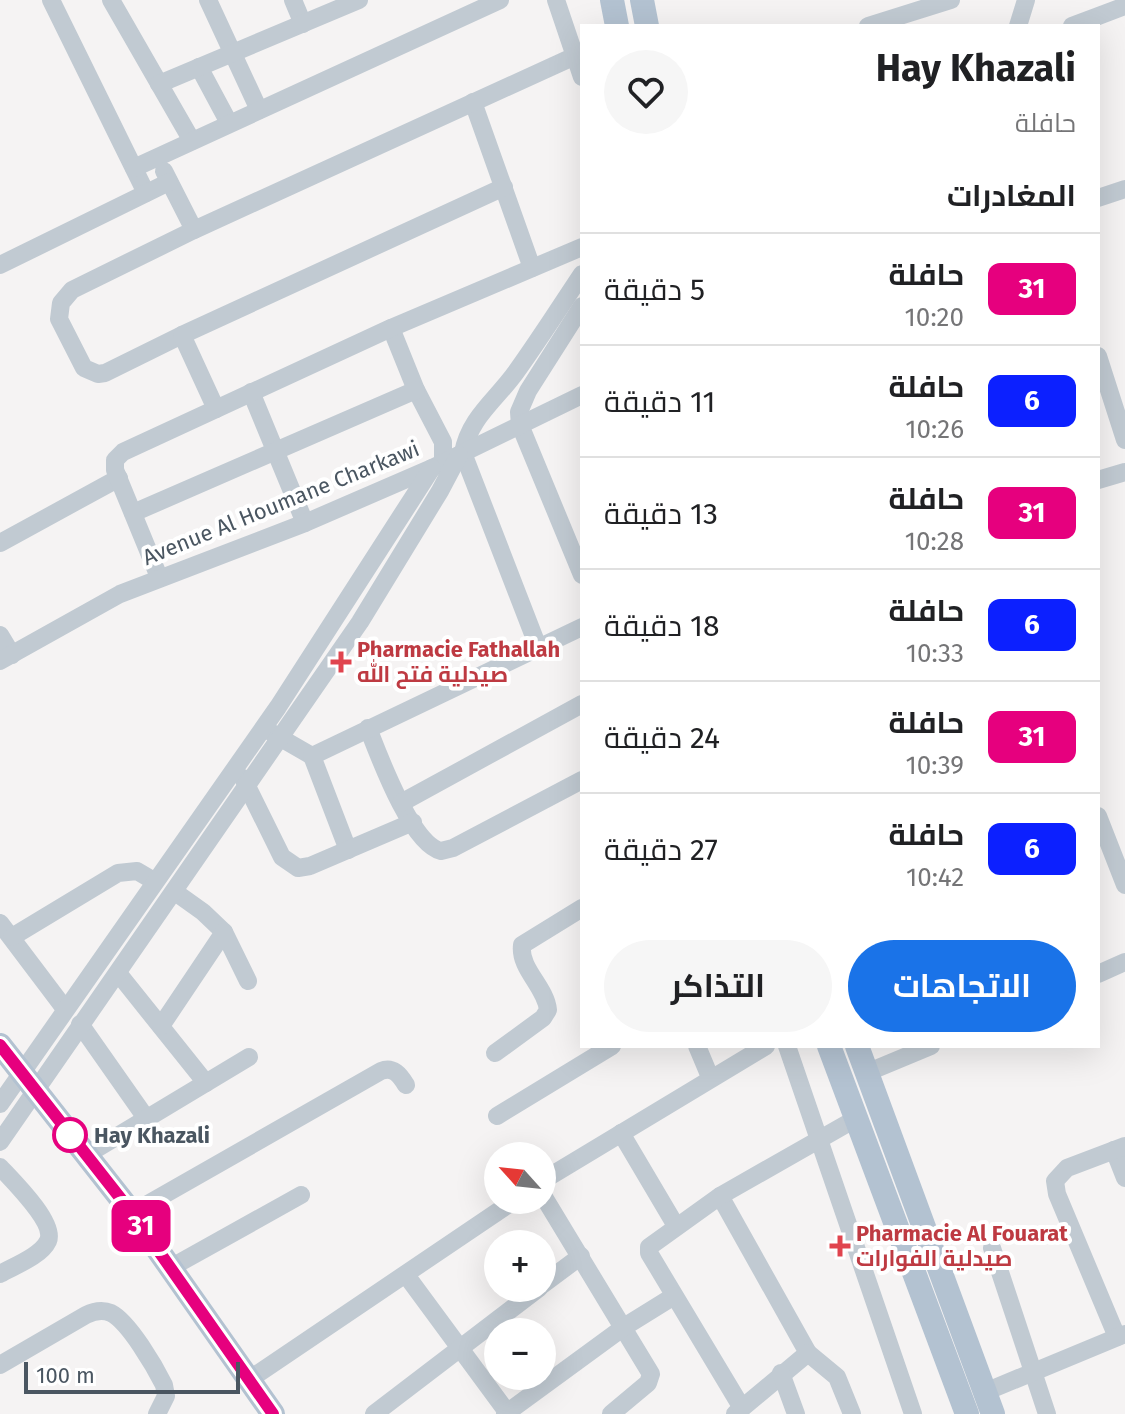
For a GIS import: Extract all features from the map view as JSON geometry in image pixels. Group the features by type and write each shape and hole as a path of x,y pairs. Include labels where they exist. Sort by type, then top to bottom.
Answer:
{"main road":[{"path":"612,0 617,24"},
{"path":"642,0 647,24"},
{"path":"0,1045 132,1213 273,1414"},
{"path":"830,1048 967,1414"},
{"path":"858,1048 989,1403"}],"street":[{"path":"51,0 146,193"},
{"path":"111,0 192,141"},
{"path":"208,0 259,110"},
{"path":"293,0 303,24"},
{"path":"159,84 359,0"},
{"path":"134,168 500,0"},
{"path":"556,0 580,71"},
{"path":"874,24 951,0"},
{"path":"1019,24 1026,0"},
{"path":"1077,24 1125,6"},
{"path":"504,187 98,374 84,368 79,361 59,319 58,311 65,296 72,290 194,230 575,56"},
{"path":"199,67 229,123"},
{"path":"473,102 532,268"},
{"path":"157,158 194,230"},
{"path":"0,265 169,182"},
{"path":"1100,197 1125,189"},
{"path":"159,577 114,465 123,452 391,328 580,248"},
{"path":"0,1142 65,1009 466,438 474,421 513,375 580,277"},
{"path":"580,309 528,391 519,412 520,425 580,570"},
{"path":"391,328 416,390 538,647"},
{"path":"182,335 216,409"},
{"path":"1100,362 1125,440"},
{"path":"133,513 416,390"},
{"path":"251,392 305,523"},
{"name":"Avenue Al Houmane Charkawi","path":"6,658 120,594 305,523 449,460 580,396"},
{"path":"0,1104 28,1082 80,1024 175,892 360,622 440,491 449,460"},
{"path":"1100,479 1125,472"},
{"path":"0,543 119,478"},
{"path":"312,756 580,628"},
{"path":"0,635 6,658"},
{"path":"401,803 580,705"},
{"path":"264,728 312,756 348,850"},
{"path":"368,728 389,783 435,850 448,850 580,781"},
{"path":"236,765 282,857 292,866 310,866 413,822"},
{"path":"1100,821 1125,885"},
{"path":"65,1009 6,930 118,873 137,871 154,881"},
{"path":"175,892 224,932 248,981"},
{"path":"495,1053 543,1018 548,1010 547,1002 523,958 522,945 580,909"},
{"path":"161,1026 224,932"},
{"path":"1100,973 1125,962"},
{"path":"118,973 206,1083"},
{"path":"80,1024 146,1118"},
{"path":"497,1116 609,1048"},
{"path":"698,1048 710,1077"},
{"path":"556,1172 762,1048"},
{"path":"788,1048 913,1414"},
{"path":"866,1073 926,1048"},
{"path":"86,1155 249,1057"},
{"path":"132,1213 381,1071 394,1071 406,1085"},
{"path":"808,1353 738,1411 649,1250 651,1243 720,1196 857,1118"},
{"path":"621,1133 676,1226"},
{"path":"989,1403 1032,1373 1121,1336 1057,1194 1055,1181 1067,1168 1120,1148 1125,1178"},
{"path":"0,1167 43,1218 49,1235 37,1252 0,1274"},
{"path":"170,1268 301,1195"},
{"path":"720,1196 808,1353 837,1377 852,1414"},
{"path":"250,1379 495,1214"},
{"path":"555,1214 624,1327 651,1378 611,1414"},
{"path":"992,1248 1047,1414"},
{"path":"556,1275 581,1256"},
{"path":"406,1275 506,1413 624,1327 674,1296"},
{"path":"374,1414 520,1302"},
{"path":"0,1365 93,1312 109,1313 124,1324 164,1385 166,1396 157,1414"},
{"path":"781,1373 796,1414"}],"bus line":[{"name":"31","path":"0,1045 132,1213 273,1414"}],"place":[{"name":"Pharmacie Fathallah صيدلية فتح الله","path":"341,662"},
{"name":"Hay Khazali","path":"70,1135"},
{"name":"Pharmacie Al Fouarat صيدلية الفوارات","path":"840,1246"}]}
